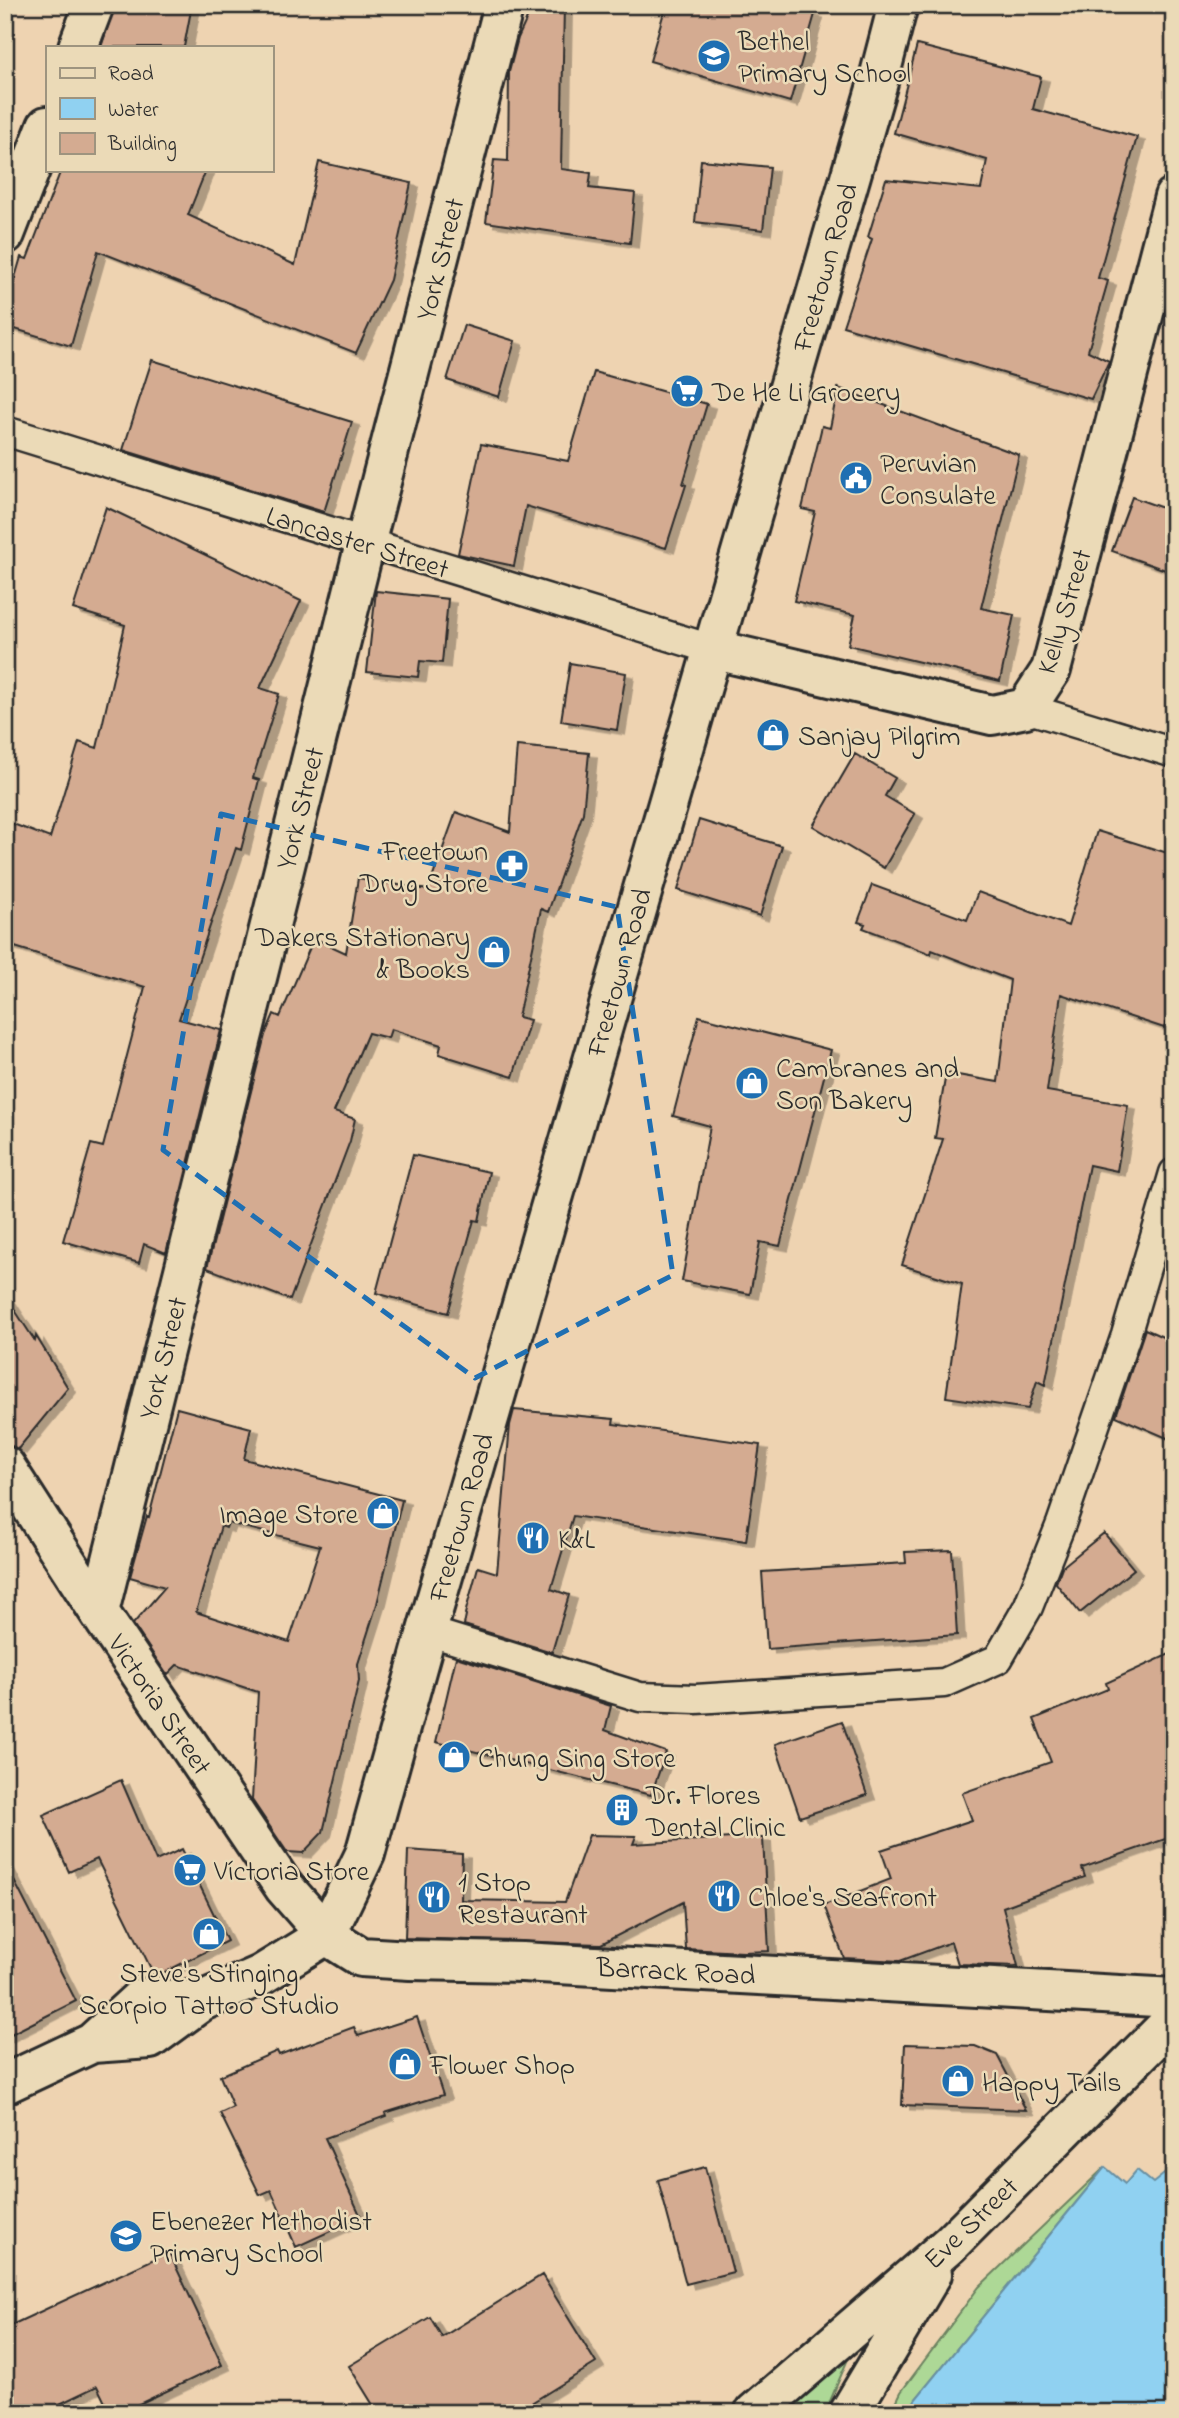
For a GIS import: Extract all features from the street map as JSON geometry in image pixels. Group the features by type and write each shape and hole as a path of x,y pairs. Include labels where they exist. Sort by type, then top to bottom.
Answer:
{"main road":[{"path":"78,46 94,5"},
{"name":"York Street","path":"99,1612 365,544 504,5"},
{"name":"Freetown Road","path":"326,1934 365,1854 427,1631 878,82 898,5"},
{"path":"5,234 46,129"},
{"name":"Kelly Street","path":"711,649 992,715 1026,708 1051,670 1171,218"},
{"name":"Victoria Street","path":"5,1466 99,1612 284,1887 326,1934"},
{"path":"5,2084 92,2043 150,2039 202,2001 261,1975 326,1934"},
{"name":"Barrack Road","path":"326,1934 361,1957 522,1962 1174,1997"},
{"name":"Eve Street","path":"754,2413 950,2244 1174,2019"},
{"path":"849,2413 950,2244"}],"lane":[{"name":"Lancaster Street","path":"5,430 365,544 711,649"},
{"path":"1026,708 1174,753"},
{"path":"427,1631 640,1697 696,1699 944,1684 998,1659 1028,1607 1061,1524 1126,1335 1174,1173"}],"highlighted area":[{"path":"221,814 617,907 673,1275 475,1378 163,1150"}],"green space":[{"path":"1105,2167 915,2400 910,2413 891,2413 901,2392 979,2287"},
{"path":"848,2359 825,2413 781,2413"}],"water":[{"path":"1174,2166 1174,2413 910,2413 915,2400 1105,2167 1125,2184 1137,2170 1153,2183"}],"building":[{"path":"115,5 192,5 184,46 101,46"},
{"path":"533,5 564,5 561,169 591,173 589,188 635,193 630,243 486,222 494,160 508,161 509,72 518,38"},
{"path":"666,5 785,5 815,14 790,102 650,61"},
{"path":"917,45 1041,77 1033,109 1137,137 1098,278 1108,281 1088,351 1109,361 1091,399 843,326 872,239 868,237 886,179 981,189 987,160 894,133"},
{"path":"701,160 770,167 763,230 695,222"},
{"path":"319,162 411,183 390,280 356,353 98,251 71,346 5,326 5,312 21,257 27,259 60,172 205,172 188,215 295,265"},
{"path":"464,325 515,341 499,397 447,380"},
{"path":"152,360 352,422 324,512 123,450"},
{"path":"594,372 707,404 666,548 526,506 514,566 458,554 481,444 568,461"},
{"path":"838,388 1019,455 981,608 1014,615 1000,681 848,645 855,615 794,601 815,512 802,509 822,426 830,428"},
{"path":"1132,497 1174,512 1174,573 1112,551"},
{"path":"106,507 301,601 260,688 279,694 253,778 259,780 241,850 236,848 179,1019 221,1030 166,1253 144,1244 139,1263 63,1241 91,1144 103,1147 145,987 5,944 5,821 50,838 79,742 97,748 125,625 73,609"},
{"path":"376,591 448,599 442,663 420,661 418,677 367,672"},
{"path":"570,663 626,673 617,730 561,721"},
{"path":"517,746 589,753 583,813 548,912 541,909 518,1017 530,1020 513,1077 439,1054 441,1045 391,1029 388,1038 368,1033 334,1112 355,1119 350,1141 290,1300 207,1268 265,1035 274,1014 280,1017 314,938 346,953 358,878 428,890 456,812 510,832"},
{"path":"855,754 895,778 885,796 915,814 884,868 813,826"},
{"path":"699,820 782,846 760,916 678,890"},
{"path":"1097,831 1174,855 1174,998 1164,1028 1061,994 1047,1091 1128,1105 1117,1171 1089,1165 1045,1385 1037,1381 1028,1409 946,1397 962,1284 902,1265 943,1139 935,1138 946,1073 998,1082 1010,980 932,950 931,954 863,928 865,924 858,922 872,885 967,920 978,892 1068,926"},
{"path":"699,1016 831,1050 780,1246 760,1242 750,1294 682,1281 710,1126 673,1116"},
{"path":"413,1155 489,1172 479,1221 474,1220 448,1313 376,1293"},
{"path":"5,1295 35,1341 36,1336 68,1388 18,1449 5,1444"},
{"path":"1145,1329 1174,1342 1174,1441 1116,1416"},
{"path":"177,1408 251,1428 244,1459 402,1500 377,1604 358,1664 359,1681 323,1832 303,1853 287,1852 252,1800 258,1692 177,1665 167,1675 133,1624 165,1587 130,1577 147,1516 149,1517","holes":["228,1523 320,1546 289,1642 196,1612 221,1526 226,1528"]},
{"path":"514,1410 614,1419 613,1424 760,1445 746,1541 573,1516 551,1589 569,1595 552,1652 464,1625 478,1567 497,1573 510,1425"},
{"path":"1104,1533 1134,1569 1080,1613 1056,1583 1062,1567"},
{"path":"952,1550 957,1635 767,1649 762,1572 906,1563 905,1552"},
{"path":"1174,1652 1174,1836 1082,1868 1085,1877 1003,1907 1018,1966 958,1964 951,1942 900,1961 844,1958 824,1905 891,1879 881,1850 972,1820 962,1793 1051,1762 1034,1719 1108,1689 1106,1683"},
{"path":"456,1657 611,1706 605,1730 666,1752 651,1795 436,1742"},
{"path":"842,1721 867,1795 800,1817 775,1744"},
{"path":"121,1780 156,1861 182,1849 227,1941 155,1977 97,1859 69,1872 43,1815"},
{"path":"589,1835 636,1836 633,1844 763,1838 769,1951 686,1949 683,1902 601,1944 405,1938 408,1850 462,1854 461,1900 565,1902"},
{"path":"5,1863 76,2001 5,2037"},
{"path":"417,2017 443,2095 385,2113 386,2116 325,2138 361,2217 296,2247 271,2190 260,2195 220,2113 233,2107 220,2076 277,2051 279,2055 354,2027 358,2036"},
{"name":"Happy Tails","path":"905,2044 975,2046 997,2055 1026,2110 902,2105"},
{"path":"705,2167 733,2272 686,2284 658,2180"},
{"path":"169,2252 222,2365 120,2413 110,2413 97,2386 41,2413 5,2413 5,2328"},
{"path":"542,2275 596,2363 515,2413 378,2413 349,2366 430,2317 442,2337"}],"place":[{"name":"Bethel Primary School","path":"714,56"},
{"name":"De He Li Grocery","path":"687,391"},
{"name":"Peruvian Consulate","path":"856,478"},
{"name":"Sanjay Pilgrim","path":"773,735"},
{"name":"Freetown Drug Store","path":"512,866"},
{"name":"Dakers Stationary & Books","path":"494,952"},
{"name":"Cambranes and Son Bakery","path":"752,1083"},
{"name":"Image Store","path":"383,1513"},
{"name":"K&L","path":"533,1538"},
{"name":"Chung Sing Store","path":"454,1757"},
{"name":"Dr. Flores Dental Clinic","path":"622,1810"},
{"name":"Víctoria Store","path":"190,1870"},
{"name":"Chloe's Seafront","path":"724,1896"},
{"name":"1 Stop Restaurant","path":"434,1897"},
{"name":"Steve's Stinging Scorpio Tattoo Studio","path":"209,1934"},
{"name":"Flower Shop","path":"405,2064"},
{"name":"Happy Tails","path":"958,2081"},
{"name":"Ebenezer Methodist Primary School","path":"126,2236"}]}
